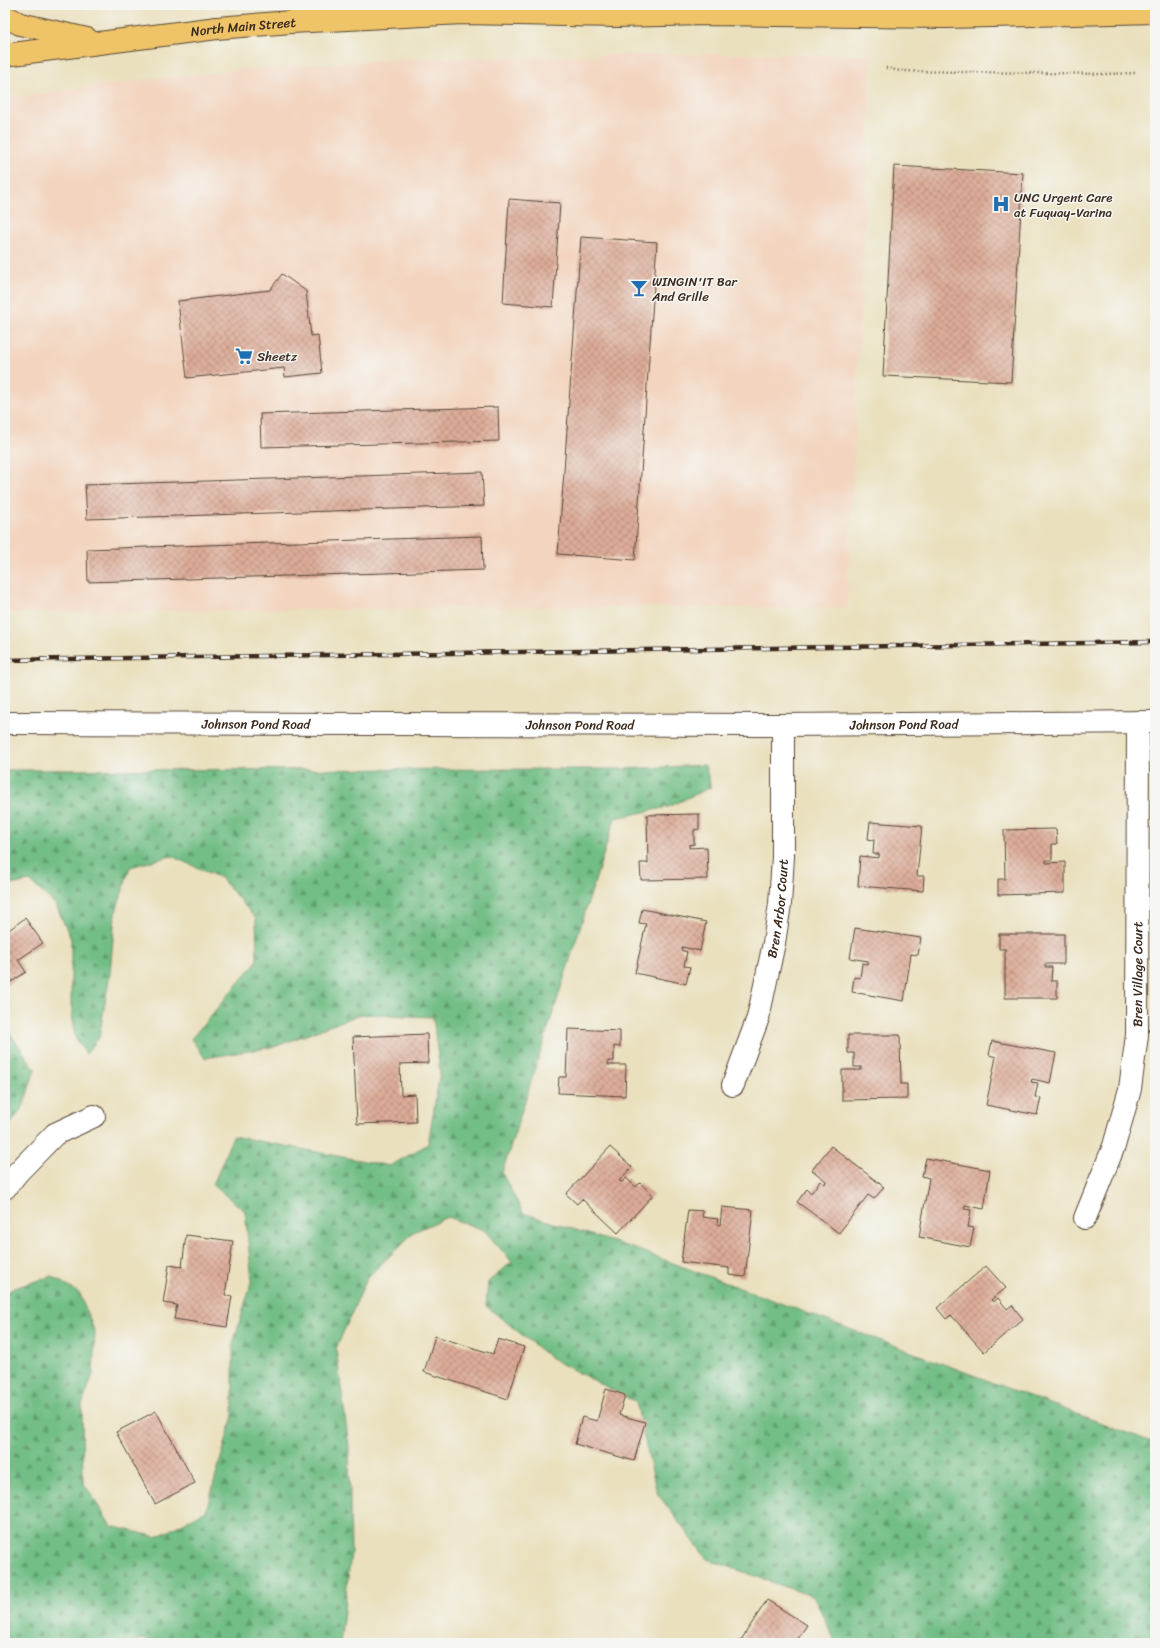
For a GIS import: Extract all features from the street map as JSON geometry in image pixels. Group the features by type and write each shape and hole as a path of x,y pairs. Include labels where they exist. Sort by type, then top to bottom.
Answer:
{"highway":[{"name":"North Main Street","path":"5,55 217,28 291,22 462,13 616,16 706,14 946,17 1155,12"},
{"path":"5,16 20,24 102,42"}],"street":[{"name":"Johnson Pond Road","path":"5,723 783,725 1146,722"},
{"name":"Bren Village Court","path":"1085,1218 1114,1146 1130,1089 1137,1035 1146,722"},
{"name":"Bren Arbor Court","path":"733,1085 758,1018 774,943 780,904 783,857 783,725"},
{"path":"5,1188 18,1172 55,1134 94,1116"}],"path":[{"path":"886,68 900,71 1106,74 1135,73"}],"shaded area":[{"path":"763,54 872,55 847,608 540,607 5,613 5,99 134,81 245,69 403,59"}],"green space":[{"path":"705,765 711,787 668,807 615,818 502,1173 523,1213 638,1250 1155,1443 1155,1643 836,1643 814,1597 707,1559 657,1493 636,1402 552,1359 486,1306 488,1282 512,1262 484,1230 447,1217 414,1232 367,1278 336,1349 349,1446 351,1553 340,1643 169,1643 139,1639 136,1643 5,1643 5,1294 14,1288 52,1276 80,1294 95,1333 93,1374 82,1405 83,1482 111,1526 157,1537 206,1511 233,1416 233,1344 252,1280 245,1211 213,1185 233,1136 390,1166 428,1144 440,1072 433,1017 361,1014 274,1047 205,1058 191,1039 257,961 256,919 221,878 171,856 130,867 115,915 110,973 99,1038 86,1054 75,1037 71,1004 71,939 56,905 30,881 5,886 5,770 625,769"},
{"path":"5,1032 9,1032 35,1069 23,1107 5,1132"}],"building":[{"path":"894,166 1023,173 1011,382 883,376"},
{"path":"509,199 560,203 553,307 503,303"},
{"path":"581,237 657,242 635,560 558,554"},
{"path":"282,274 306,291 311,336 318,335 322,373 285,377 284,368 187,378 178,301 270,290"},
{"path":"498,407 499,441 261,447 260,414"},
{"path":"482,472 484,506 87,519 85,485"},
{"path":"482,536 483,570 88,582 87,549"},
{"path":"699,814 699,829 694,830 694,844 689,845 689,848 707,847 708,879 641,880 640,863 648,863 647,815"},
{"path":"870,822 922,826 917,876 924,876 923,891 858,886 860,856 879,858 879,854 873,854 874,840 868,839"},
{"path":"1056,829 1057,844 1052,844 1052,860 1046,860 1046,863 1065,862 1065,893 998,895 998,879 1005,879 1004,830"},
{"path":"642,909 706,922 700,951 682,947 681,950 687,952 684,966 690,967 686,984 635,973 646,924 639,923"},
{"path":"25,918 43,943 18,960 26,972 5,986 5,933"},
{"path":"855,928 921,938 918,955 911,954 904,1001 852,992 854,977 860,978 862,963 867,964 868,961 850,958"},
{"path":"999,934 1064,934 1064,964 1045,964 1045,967 1052,967 1051,981 1057,981 1057,998 1005,998 1005,949 999,949"},
{"path":"568,1029 620,1031 620,1047 614,1046 614,1061 608,1061 608,1065 626,1065 625,1096 558,1093 559,1077 566,1077"},
{"path":"427,1034 428,1063 400,1064 401,1095 415,1094 416,1122 357,1124 353,1037"},
{"path":"848,1035 900,1035 901,1084 907,1084 907,1099 842,1100 842,1070 861,1070 861,1067 854,1067 854,1053 848,1053"},
{"path":"992,1041 1056,1053 1050,1083 1032,1079 1031,1082 1038,1083 1035,1097 1041,1098 1037,1115 986,1105 996,1057 989,1055"},
{"path":"831,1146 884,1187 874,1199 868,1195 839,1233 797,1202 807,1189 811,1193 820,1181 825,1184 826,1181 812,1170"},
{"path":"610,1147 632,1167 619,1181 622,1182 626,1178 636,1187 640,1183 653,1195 618,1233 582,1199 577,1204 566,1194"},
{"path":"926,1158 990,1170 984,1209 965,1205 964,1209 971,1210 968,1227 974,1228 970,1247 919,1237 929,1178 922,1176"},
{"path":"722,1207 753,1210 745,1277 729,1275 729,1268 681,1262 688,1210 703,1211 702,1217 718,1219 717,1224 720,1225"},
{"path":"186,1235 233,1241 225,1295 232,1296 227,1327 174,1319 177,1305 163,1303 169,1265 182,1267"},
{"path":"986,1266 1006,1288 991,1300 994,1302 998,1298 1007,1309 1012,1305 1023,1319 984,1352 951,1315 946,1319 937,1308"},
{"path":"435,1336 493,1354 498,1339 524,1347 508,1399 424,1372"},
{"path":"606,1389 625,1395 619,1415 645,1422 634,1461 575,1444 582,1417 597,1421"},
{"path":"156,1411 195,1483 155,1504 116,1432"},
{"path":"767,1600 807,1625 795,1643 739,1643"}],"railway":[{"path":"5,660 1155,642"}],"place":[{"name":"UNC Urgent Care at Fuquay-Varina","path":"1001,204"},
{"name":"WINGIN'IT Bar And Grille","path":"639,288"},
{"name":"Sheetz","path":"244,356"}]}
